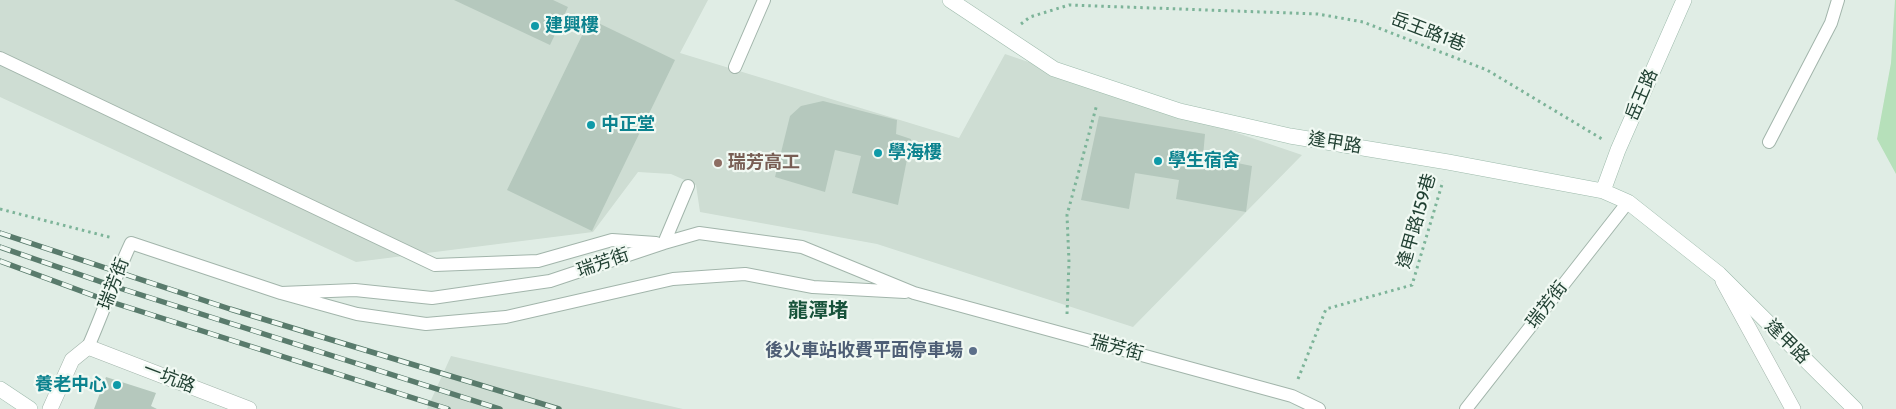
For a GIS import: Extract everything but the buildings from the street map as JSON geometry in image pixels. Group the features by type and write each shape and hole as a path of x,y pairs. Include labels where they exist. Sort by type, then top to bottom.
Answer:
{"main road":[{"name":"逢甲路","path":"950,0 1054,69 1180,111 1290,136 1448,162 1603,191 1628,202 1719,274 1855,409"},
{"name":"岳王路","path":"1603,191 1618,150 1684,0"},
{"name":"逢甲路","path":"1719,274 1793,409"},
{"name":"瑞芳街","path":"50,409 72,360 88,347"},
{"name":"一坑路","path":"88,347 249,409"},
{"path":"0,388 30,409"}],"lane":[{"path":"735,67 764,0"},
{"path":"1770,142 1832,23 1838,0"},
{"path":"0,58 435,265 538,261 612,240 664,243 688,186"},
{"name":"瑞芳街","path":"1466,409 1628,202"},
{"name":"瑞芳街","path":"281,293 355,290 432,298 550,281 699,233 802,247 914,293 1292,396 1318,409"},
{"name":"瑞芳街","path":"88,347 130,243 281,293 357,314 426,324 506,316 673,279 745,274 813,287 914,293"}],"path":[{"name":"岳王路1巷","path":"1005,37 1030,17 1069,5 1254,10 1327,15 1363,22 1487,70 1566,116 1618,150"},
{"path":"1066,334 1069,262 1067,214 1102,85"},
{"name":"逢甲路159巷","path":"1292,396 1326,308 1412,286 1448,162"},
{"path":"0,209 130,243"}],"shaded area":[{"name":"瑞芳高工","path":"0,0 708,0 680,53 959,138 1005,54 1302,155 1133,327 877,244 700,212 696,185 671,174 638,172 593,232 356,262 0,97"},
{"path":"451,356 683,409 427,409"}],"green space":[{"path":"1895,0 1896,174 1877,139 1891,63"}],"railway":[{"path":"0,233 230,309 559,409"},
{"path":"0,247 113,286 500,409"},
{"path":"0,261 108,301 448,409"}],"place":[{"name":"建興樓","path":"535,26"},
{"name":"中正堂","path":"591,125"},
{"name":"學海樓","path":"878,153"},
{"name":"學生宿舍","path":"1158,161"},
{"name":"瑞芳高工","path":"718,163"},
{"name":"後火車站收費平面停車場","path":"973,351"},
{"name":"養老中心","path":"117,385"}],"district":[{"name":"龍潭堵","path":"818,311"}]}
